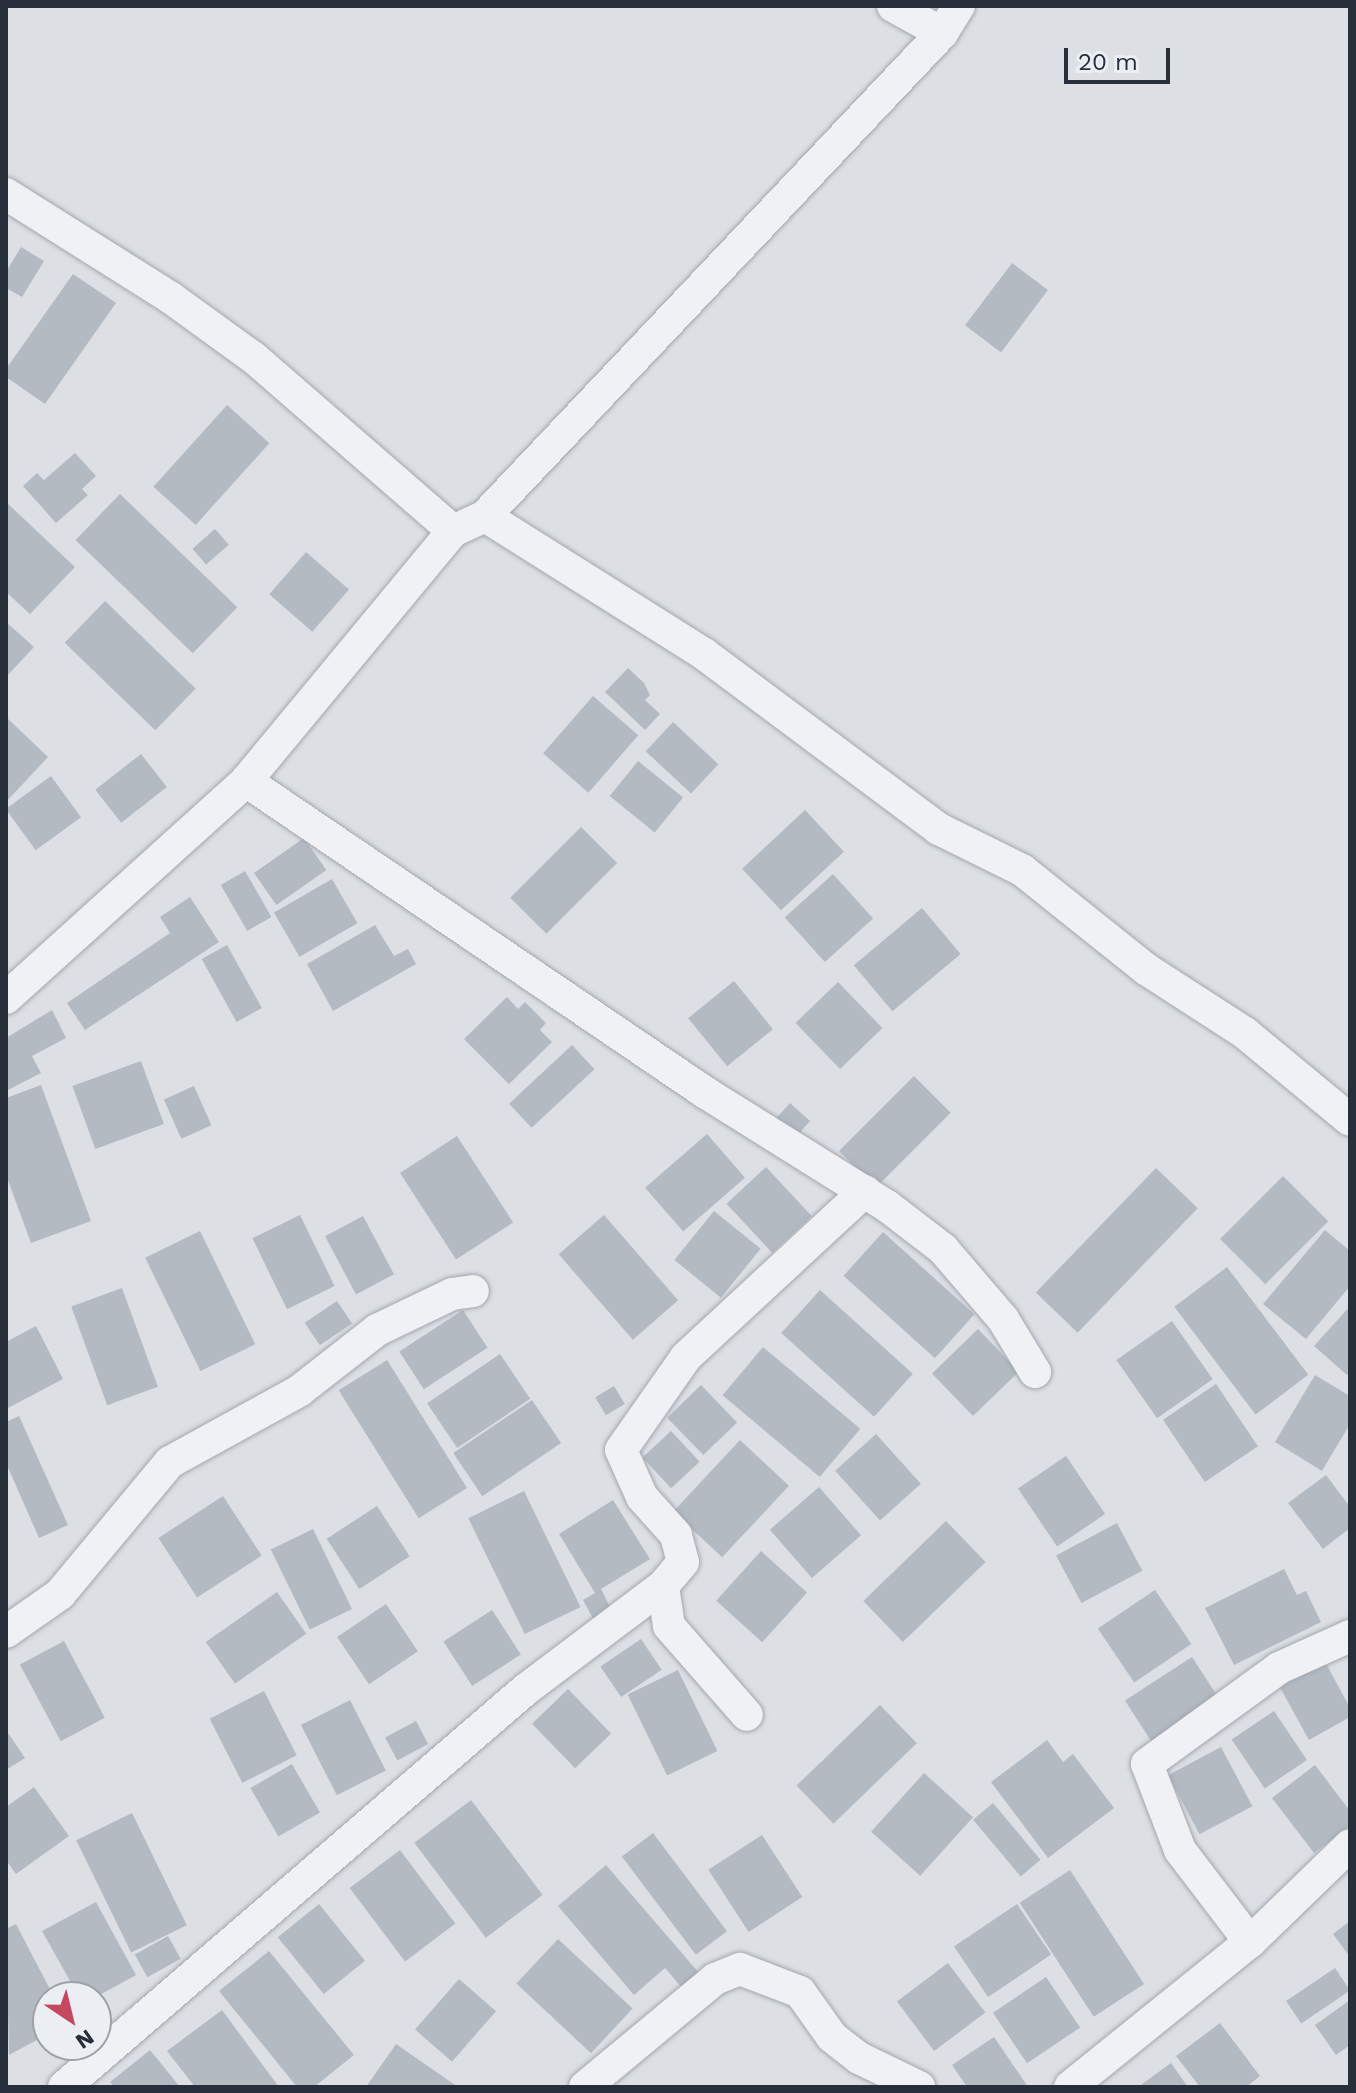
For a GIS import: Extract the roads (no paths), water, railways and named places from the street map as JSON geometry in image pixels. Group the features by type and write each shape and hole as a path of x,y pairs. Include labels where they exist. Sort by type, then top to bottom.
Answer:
{"street":[{"path":"893,6 942,33"},
{"path":"6,998 246,781 453,531 485,516 942,33 959,6"},
{"path":"6,194 171,298 254,358 453,531"},
{"path":"485,516 704,654 939,829 1022,870 1146,969 1245,1033 1350,1120"},
{"path":"246,781 706,1093 865,1191 943,1249 1003,1319 1035,1372"},
{"path":"64,2087 525,1690 663,1586 683,1562 676,1535 642,1497 621,1450 686,1357 865,1191"},
{"path":"6,1632 60,1594 170,1462 299,1391 377,1330 452,1294 473,1291"},
{"path":"663,1586 669,1626 747,1715"},
{"path":"1250,1942 1180,1850 1147,1764 1279,1668 1350,1636"},
{"path":"1070,2087 1250,1942 1350,1845"},
{"path":"585,2087 715,1979 740,1969 800,1992 832,2037 859,2058 919,2087"}]}
